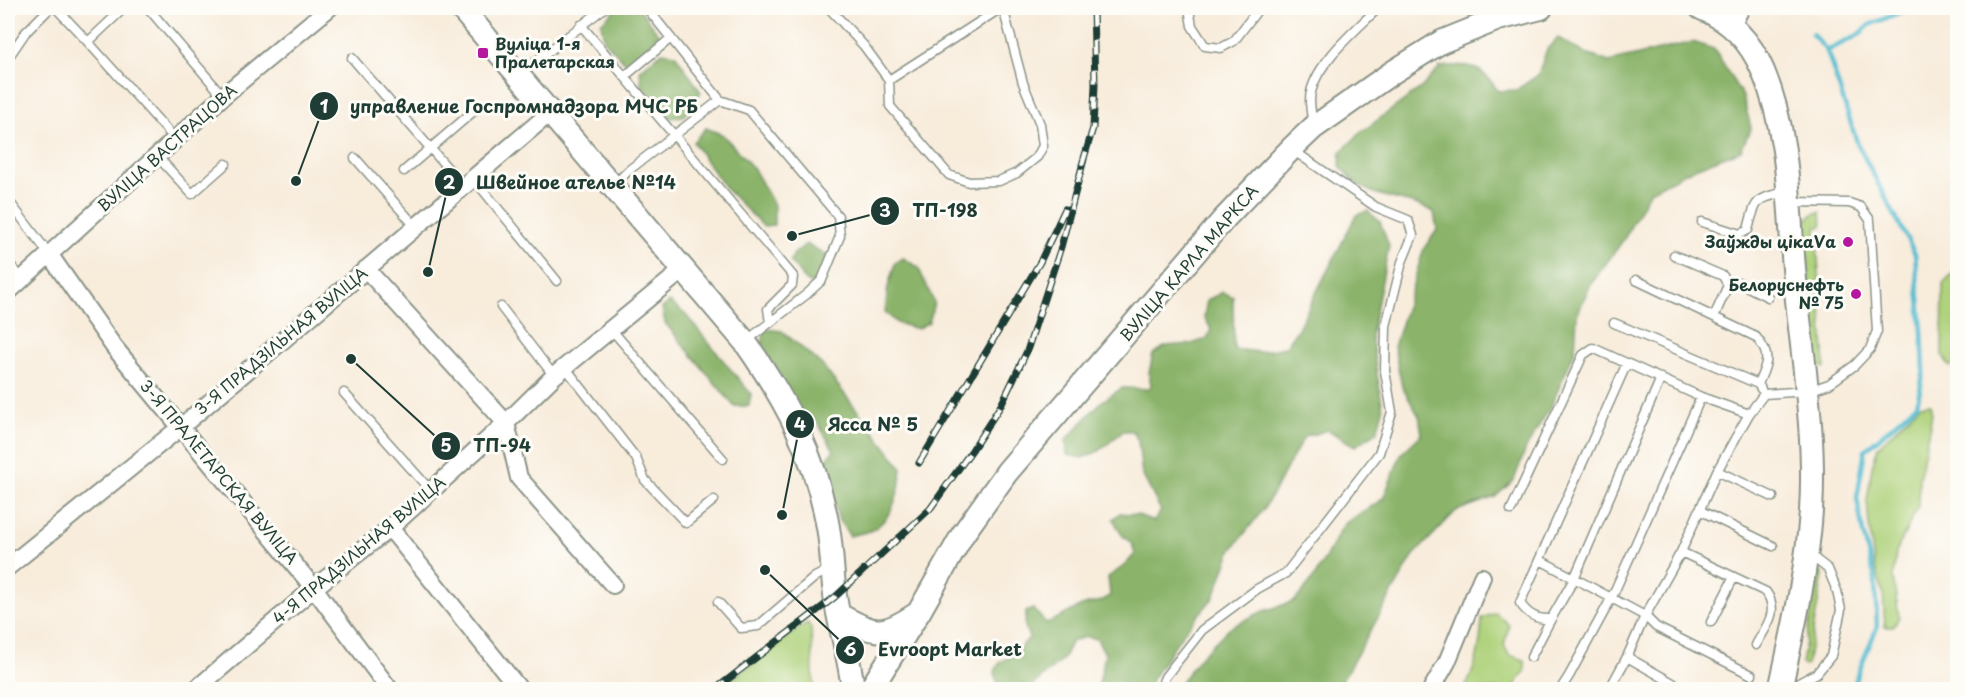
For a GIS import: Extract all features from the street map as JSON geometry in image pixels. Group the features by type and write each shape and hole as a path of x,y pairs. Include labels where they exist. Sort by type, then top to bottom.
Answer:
{"main road":[{"path":"461,8 745,342 784,400 803,440 817,479 828,527 839,615 853,690"},
{"path":"1701,8 1713,13 1737,17 1762,70 1782,132 1813,452 1811,512 1806,552 1780,690"},
{"name":"ВУЛІЦА КАРЛА МАРКСА","path":"870,690 919,612 963,534 1007,472 1224,219 1291,149 1313,128 1393,72 1441,42 1527,9"},
{"name":"ВУЛІЦА КАРЛА МАРКСА","path":"839,615 876,631 895,628 919,612"}],"street":[{"name":"ВУЛІЦА ВАСТРАЦОВА","path":"8,292 223,96 329,8"},
{"name":"3-Я ПРАДЗІЛЬНАЯ ВУЛІЦА","path":"8,567 182,426 551,112"},
{"name":"3-Я ПРАЛЕТАРСКАЯ ВУЛІЦА","path":"49,254 114,347 182,426 314,588 390,690"},
{"name":"4-Я ПРАДЗІЛЬНАЯ ВУЛІЦА","path":"195,690 314,588 390,528 506,423 559,371 684,268"},
{"path":"366,269 506,423 519,478 613,585"},
{"path":"390,528 520,690"},
{"path":"1431,690 1447,662 1482,577"}],"lane":[{"path":"8,58 25,33 50,8"},
{"path":"56,8 175,139"},
{"path":"88,42 124,8"},
{"path":"148,8 223,96"},
{"path":"518,75 604,8"},
{"path":"647,8 720,100 749,110 838,216 840,236 822,280 745,342"},
{"path":"829,8 864,46 889,80 890,105 949,175 969,182 999,181 1017,173 1037,157 1042,146 1040,124 1023,83 1002,8 889,80"},
{"path":"1189,8 1192,26 1205,46 1221,48 1234,41 1259,8"},
{"path":"1313,128 1310,94 1316,75 1341,45 1378,8"},
{"path":"581,25 794,276 792,285 768,309 770,322"},
{"path":"625,76 671,38"},
{"path":"352,58 431,148 469,183 557,281"},
{"path":"612,187 629,170 720,100"},
{"path":"404,171 475,110"},
{"path":"1160,690 1166,677 1202,630 1257,589 1286,573 1379,453 1392,412 1385,371 1386,326 1402,262 1413,234 1408,220 1376,207 1291,149"},
{"path":"158,156 192,194 226,164"},
{"path":"355,158 416,227"},
{"path":"1609,690 1628,657 1645,616 1681,552 1717,471 1749,414 1764,394 1808,391 1830,384 1855,365 1870,349 1877,331 1869,220 1861,207 1850,203 1789,196 1763,198 1754,206 1748,230 1740,234 1702,222"},
{"path":"8,200 49,254"},
{"path":"1674,255 1723,276 1728,285"},
{"path":"8,262 22,279"},
{"path":"1636,280 1756,337 1765,348 1768,362 1758,384"},
{"path":"1714,317 1728,285 1738,282 1768,297"},
{"path":"501,307 636,458 645,480 686,523 714,500"},
{"path":"1614,323 1758,384 1764,394"},
{"path":"611,329 723,459"},
{"path":"1511,510 1583,356 1593,348 1701,397 1749,414"},
{"path":"1551,619 1540,620 1527,612 1520,603 1627,363"},
{"path":"1531,657 1574,579 1661,378"},
{"path":"344,393 431,491"},
{"path":"1560,690 1612,597 1701,397"},
{"path":"1717,471 1773,497"},
{"path":"1699,510 1773,546"},
{"path":"1681,552 1766,592 1773,601 1772,612 1756,645"},
{"path":"1786,690 1817,673 1831,656 1841,610 1837,591 1828,569 1806,552"},
{"path":"1540,560 1645,616 1656,627 1752,675"},
{"path":"718,602 741,628 758,626 816,577 833,567"},
{"path":"1712,622 1734,577"},
{"path":"1628,657 1685,690"}],"green space":[{"path":"617,8 639,8 660,36 627,65 604,40 601,23"},
{"path":"1558,38 1586,54 1609,62 1693,42 1714,49 1743,97 1751,128 1741,150 1695,168 1650,191 1624,239 1591,284 1577,315 1575,351 1551,406 1527,446 1514,480 1495,497 1456,511 1414,555 1337,689 1175,689 1202,655 1229,628 1261,612 1295,601 1315,576 1344,524 1383,499 1401,454 1422,434 1419,416 1402,387 1394,347 1424,248 1437,230 1434,212 1362,187 1340,166 1341,152 1360,133 1422,87 1440,67 1474,67 1485,75 1498,91 1516,90 1538,75 1547,49"},
{"path":"662,52 675,54 701,92 684,116 670,118 641,85 640,70"},
{"path":"706,128 723,135 754,169 774,205 774,225 763,226 725,188 693,142"},
{"path":"1368,211 1380,222 1389,246 1371,335 1383,410 1377,432 1355,446 1328,430 1304,437 1265,507 1231,551 1214,597 1183,633 1152,679 1149,689 1098,689 1105,654 1097,639 1086,637 1072,641 1063,659 1028,689 1012,689 997,682 994,673 1000,662 1014,655 1029,638 1025,626 1026,612 1033,609 1046,623 1082,606 1100,602 1110,595 1108,577 1124,566 1135,554 1132,544 1122,535 1113,519 1120,513 1138,515 1154,521 1161,511 1142,474 1138,441 1133,431 1123,431 1099,451 1082,458 1067,455 1066,440 1101,402 1122,388 1149,389 1151,385 1149,373 1153,354 1166,346 1191,344 1207,339 1211,329 1204,317 1207,300 1223,292 1233,297 1234,349 1259,352 1286,347 1356,215"},
{"path":"1821,212 1822,226 1816,228 1825,368 1817,365 1815,359 1805,225 1811,216"},
{"path":"806,244 827,255 822,273 811,284 790,261 794,254"},
{"path":"903,258 918,267 934,302 929,322 917,329 897,323 885,312 888,287 895,263"},
{"path":"1957,269 1957,360 1950,367 1942,354 1943,283"},
{"path":"670,302 685,314 751,394 749,406 734,406 665,323 662,308"},
{"path":"765,329 782,331 822,365 902,468 897,495 890,512 878,526 870,531 850,536 839,521 823,464 834,450 817,422 802,417 761,348"},
{"path":"1930,404 1932,414 1919,479 1918,506 1896,552 1893,577 1899,617 1893,627 1885,627 1883,593 1875,568 1867,501 1872,467 1878,447 1920,405"},
{"path":"1820,571 1823,574 1805,666 1802,664"},
{"path":"1496,613 1509,625 1504,645 1509,655 1525,660 1525,672 1512,689 1464,689 1478,655 1482,618"},
{"path":"808,623 811,629 814,689 719,689 802,626"}],"waterway":[{"path":"1827,51 1860,34 1869,25 1911,8"},
{"path":"1812,34 1827,51 1858,145 1915,254 1922,331 1924,370 1917,404 1865,450 1857,498 1875,579 1877,627 1851,690"}],"railway":[{"path":"1082,165 1093,128 1095,85 1093,8"},
{"path":"714,690 835,597 930,509 972,450 1001,405 1027,351 1061,247 1084,159"},
{"path":"919,463 1040,262 1065,209"}],"place":[{"name":"Вуліца 1-я Пралетарская","path":"483,53"},
{"name":"управление Госпромнадзора МЧС РБ","path":"296,181"},
{"name":"ТП-198","path":"792,236"},
{"name":"Заўжды цікаVа","path":"1848,242"},
{"name":"Швейное ателье №14","path":"428,272"},
{"name":"Белоруснефть № 75","path":"1856,294"},
{"name":"ТП-94","path":"351,359"},
{"name":"Ясса № 5","path":"782,515"},
{"name":"Evroopt Market","path":"765,570"}]}
